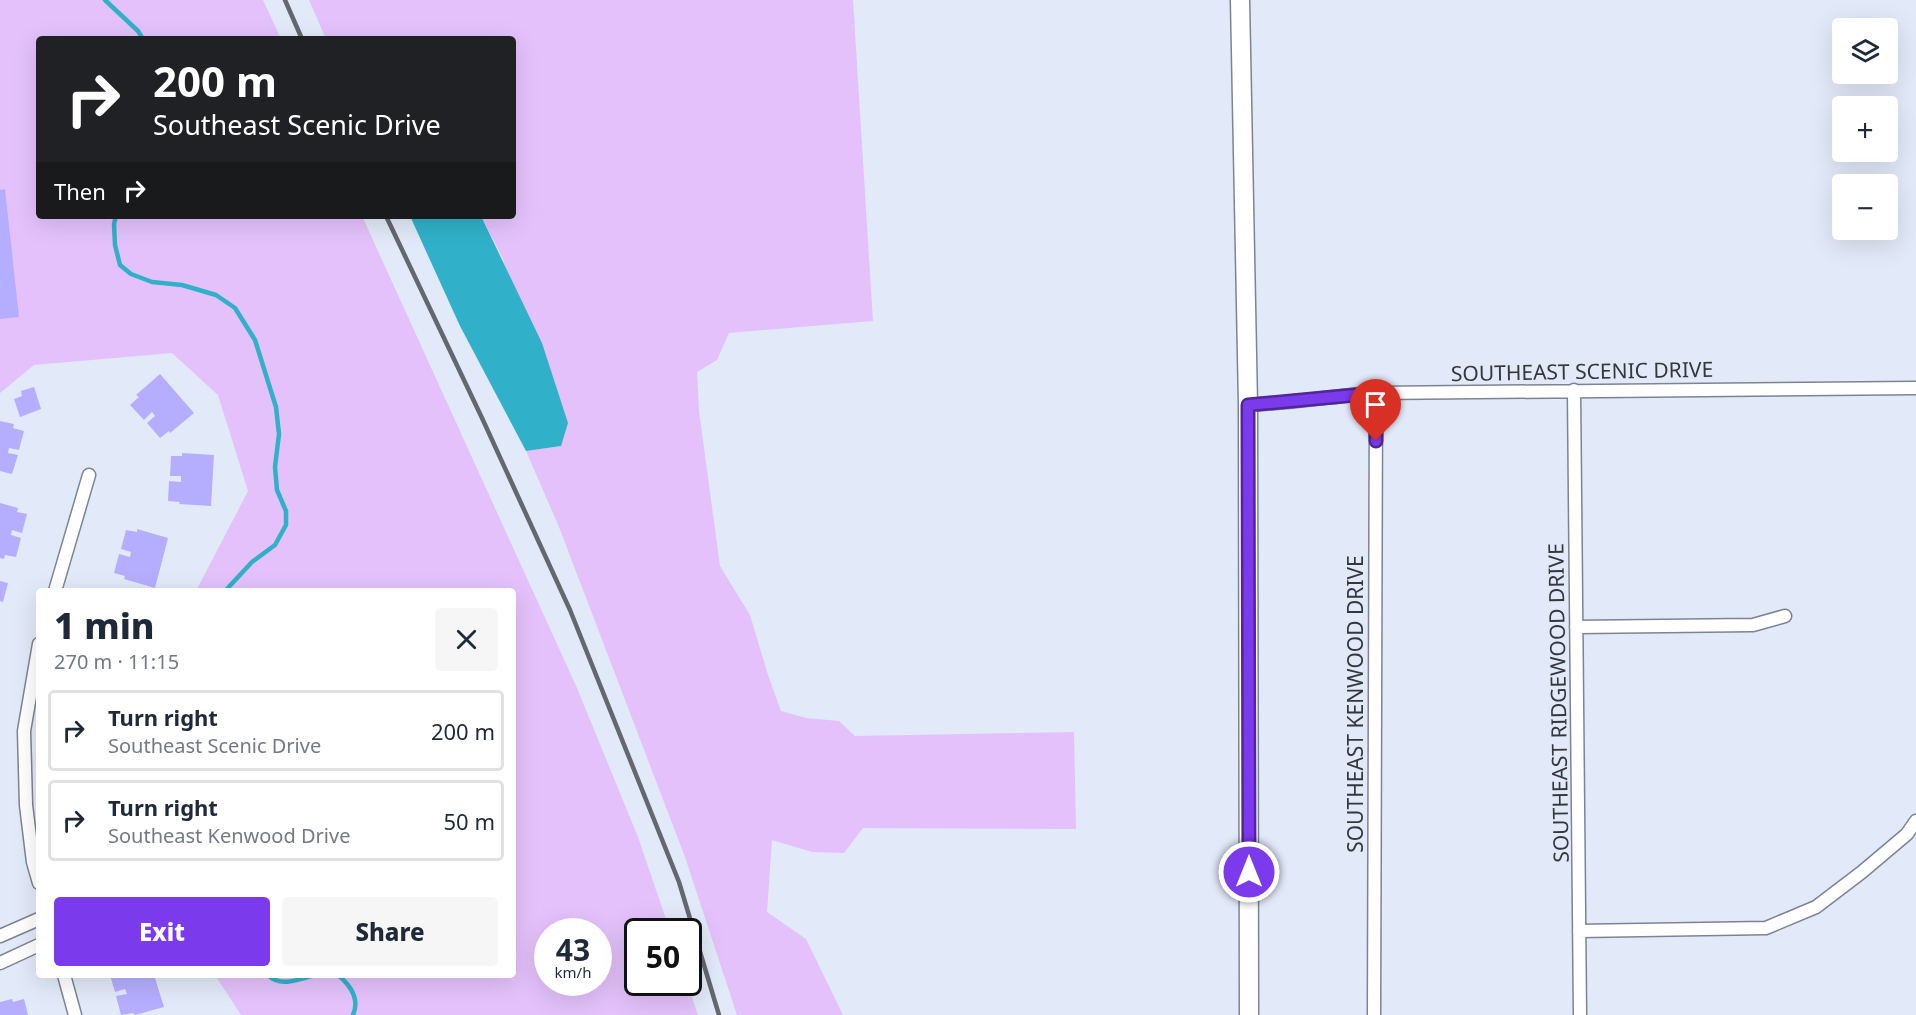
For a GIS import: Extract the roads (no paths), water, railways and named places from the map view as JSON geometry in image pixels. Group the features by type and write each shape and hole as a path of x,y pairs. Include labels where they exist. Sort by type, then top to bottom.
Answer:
{"main road":[{"path":"1240,0 1248,405 1249,1015"}],"street":[{"name":"SOUTHEAST SCENIC DRIVE","path":"1248,405 1376,393 1916,388"},
{"name":"SOUTHEAST RIDGEWOOD DRIVE","path":"1574,390 1580,1015"},
{"name":"SOUTHEAST KENWOOD DRIVE","path":"1374,1015 1376,393"},
{"path":"56,588 88,475"},
{"path":"1576,627 1753,625 1785,616"},
{"path":"36,661 24,731 26,804 36,872"},
{"path":"1580,931 1766,928 1816,907 1871,865 1907,834 1916,822"},
{"path":"0,936 36,920"},
{"path":"0,963 10,956 36,946"},
{"path":"65,978 75,1015"}],"water":[{"path":"411,219 482,219 542,343 568,423 561,446 526,451 460,326"}],"waterway":[{"path":"105,0 141,36"},
{"path":"115,219 115,245 120,265 131,274 152,282 182,285 216,295 235,308 255,340 276,407 279,434 275,467 277,490 286,511 286,525 275,545 252,562 228,588"},
{"path":"272,978 284,982 304,978"},
{"path":"341,978 353,993 355,1003 353,1015"}],"railway":[{"path":"285,0 301,36"},
{"path":"387,219 570,610 679,882 719,1015"}]}
